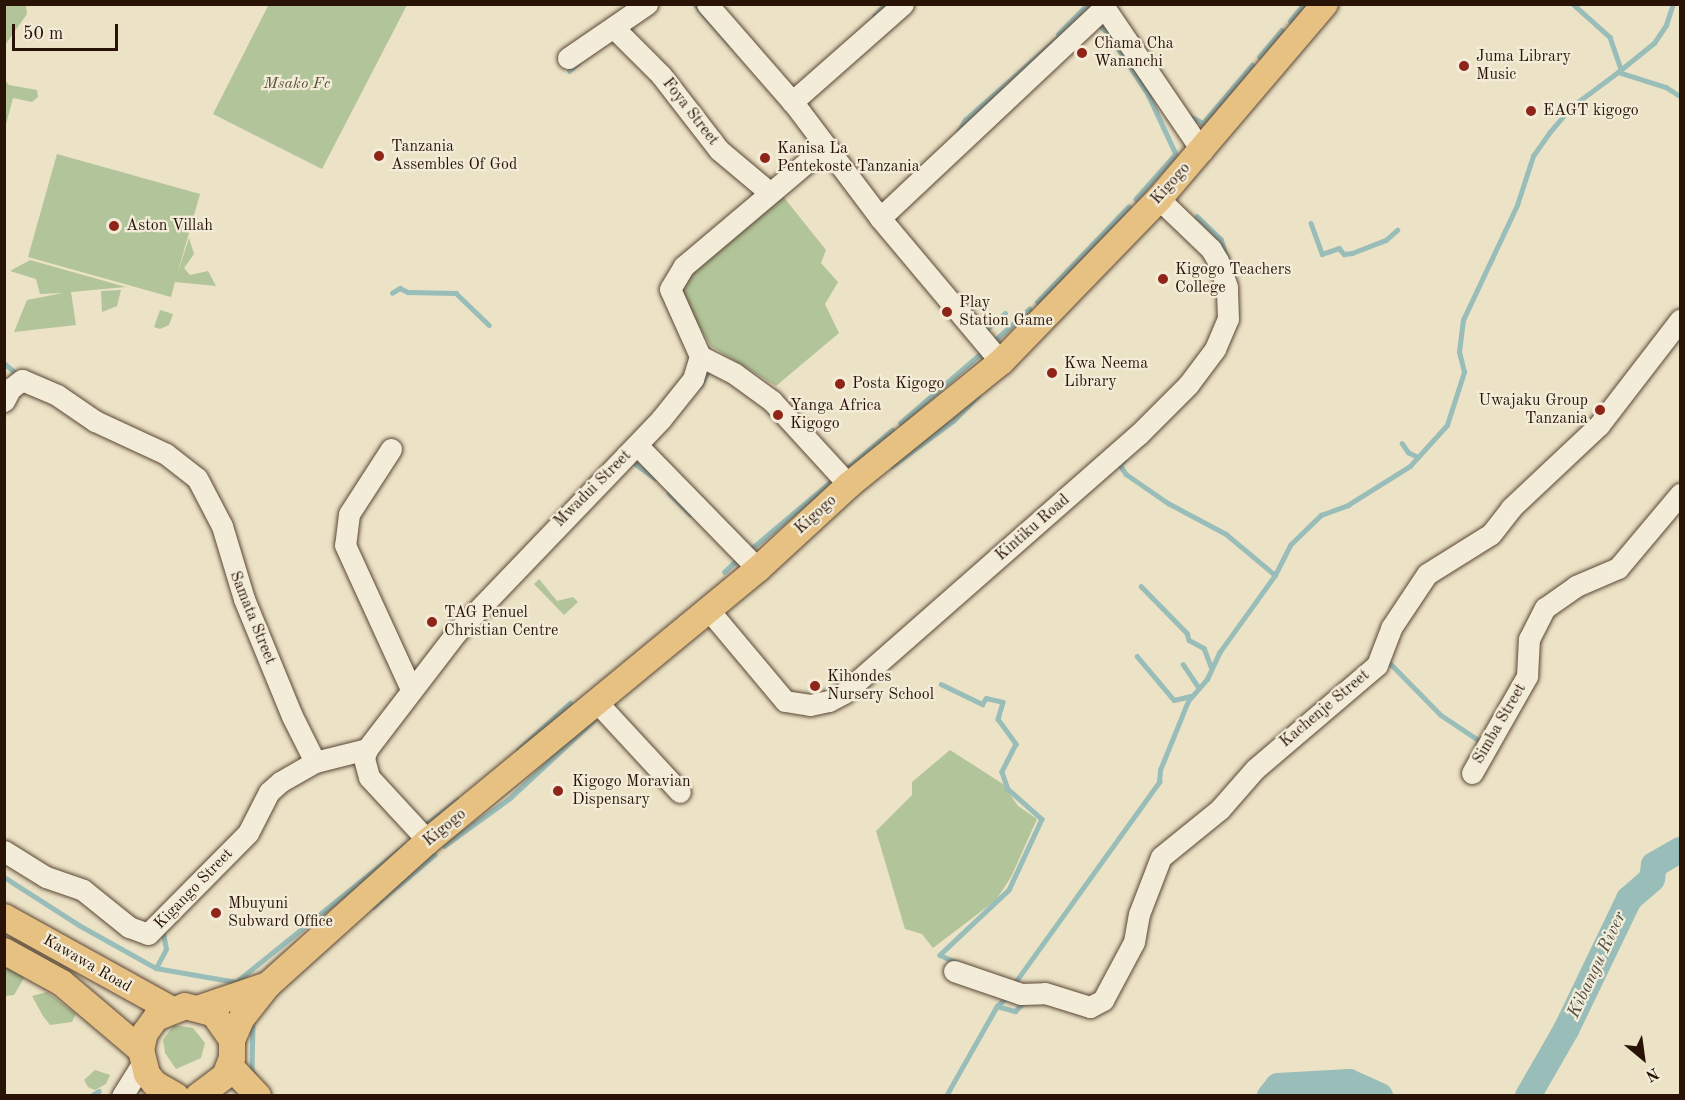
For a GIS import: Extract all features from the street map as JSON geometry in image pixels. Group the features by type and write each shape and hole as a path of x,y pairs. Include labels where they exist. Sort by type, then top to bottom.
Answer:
{"main road":[{"name":"Kigogo","path":"268,985 428,841 595,700 758,569 849,485 1001,362 1159,199 1325,4"},
{"name":"Kawawa Road","path":"4,917 171,1009"},
{"name":"Kawawa Road","path":"4,951 70,989 142,1056 155,1084 176,1095"},
{"path":"142,1056 150,1026 171,1009 200,1008 268,985"},
{"path":"198,1095 218,1085 231,1066 232,1040 242,1018 268,985"},
{"path":"200,1008 220,1020 232,1040"},
{"path":"231,1066 258,1095"}],"street":[{"path":"568,58 647,4"},
{"path":"707,4 792,102 880,218 1001,362"},
{"path":"792,102 903,4"},
{"path":"880,218 1104,6 1202,151"},
{"name":"Foya Street","path":"614,28 661,75 719,150 769,192"},
{"path":"826,146 684,266 670,289 700,356 743,379 772,401 849,485"},
{"name":"Kintiku Road","path":"707,608 785,701 810,705 829,701 843,693 1138,435 1188,385 1215,349 1228,318 1227,287 1218,261 1211,249 1159,199"},
{"name":"Kachenje Street","path":"954,971 1021,994 1045,993 1090,1007 1103,1000 1134,942 1142,905 1161,857 1179,838 1220,809 1283,744 1377,665 1391,628 1427,574 1491,534 1511,508 1604,419 1680,320"},
{"name":"Mwadui Street","path":"367,749 456,633 529,553 637,445 693,379 700,356"},
{"name":"Samata Street","path":"9,393 22,380 45,390 95,421 166,454 193,474 222,526 244,599 292,716 315,762"},
{"path":"637,445 758,569"},
{"path":"391,449 349,514 345,545 411,689"},
{"name":"Simba Street","path":"1472,773 1527,676 1529,639 1545,608 1576,586 1618,568 1680,494"},
{"path":"595,700 680,792"},
{"path":"367,749 364,758 369,777 428,841"},
{"name":"Kigango Street","path":"4,851 46,877 83,890 129,927 148,934 248,833 269,792 315,762 367,749"},
{"path":"122,1095 142,1056"}],"green space":[{"path":"5,4 26,5 27,14 5,45"},
{"name":"Msako Fc","path":"269,4 407,5 322,169 213,114"},
{"path":"5,80 9,85 37,90 38,97 32,102 13,98 5,128"},
{"name":"Aston Villah","path":"57,154 200,194 177,275 189,238 194,254 184,268 190,275 208,271 216,286 175,282 171,297 28,257"},
{"path":"782,195 826,250 821,263 838,282 825,304 839,333 776,386 711,346 681,297 680,280"},
{"path":"30,260 126,287 71,292 76,325 14,332 27,300 63,293 40,294 36,279 10,271"},
{"path":"121,290 117,306 102,312 101,291"},
{"path":"160,310 173,314 169,325 160,329 154,327"},
{"path":"539,579 557,601 573,597 578,602 564,615 534,584"},
{"path":"950,750 1003,784 1018,806 1037,819 1011,877 996,900 933,948 922,934 905,929 876,831 912,795 912,782"},
{"path":"4,957 27,973 14,995 5,996"},
{"path":"47,992 76,1014 72,1022 50,1025 32,996"},
{"path":"174,1025 193,1028 205,1043 201,1058 176,1069 165,1053 163,1040"},
{"path":"95,1070 110,1075 106,1084 95,1090 88,1087 84,1080"}],"waterway":[{"path":"695,4 730,44"},
{"path":"874,16 885,4"},
{"path":"1058,34 1088,4"},
{"path":"1290,21 1304,4"},
{"path":"1573,4 1610,37 1621,69"},
{"path":"1618,72 1654,43 1666,25 1673,4"},
{"path":"1097,23 1108,33 1148,94 1176,154 1136,199"},
{"path":"1259,57 1282,30"},
{"path":"958,132 965,120 1063,33"},
{"path":"569,71 578,63"},
{"path":"1188,115 1203,123 1252,65"},
{"path":"1014,984 1159,782 1160,770 1188,701 1207,679 1219,653 1275,575 1290,545 1321,515 1348,505 1410,466 1447,425 1464,372 1459,352 1463,320 1517,205 1533,156 1550,132 1571,107 1618,72 1666,87 1680,96"},
{"path":"1037,302 1128,207"},
{"path":"1197,216 1221,239 1227,259"},
{"path":"1311,223 1322,254 1339,248 1344,254 1352,253 1386,240 1397,230"},
{"path":"392,293 400,288 408,292 456,293 489,325"},
{"path":"993,342 1029,309"},
{"path":"984,332 1005,313"},
{"path":"900,423 980,354"},
{"path":"4,363 17,374"},
{"path":"700,386 710,368"},
{"path":"892,466 953,421 978,396"},
{"path":"844,471 892,430"},
{"path":"1402,443 1408,452 1418,457"},
{"path":"630,460 655,478"},
{"path":"1125,460 1120,465 1126,474 1168,503 1226,534 1275,575"},
{"path":"752,548 835,478"},
{"path":"669,493 690,514"},
{"path":"724,572 738,559"},
{"path":"1141,586 1187,633 1189,640 1204,648 1212,669"},
{"path":"1137,656 1174,700 1191,696"},
{"path":"1386,659 1441,715 1477,739"},
{"path":"1183,664 1199,688"},
{"path":"941,684 982,704 986,698 1003,702 998,719 1016,744 1002,772 1008,789 1042,819 1009,890 940,955 958,963"},
{"path":"518,750 570,703"},
{"path":"444,846 510,798 593,721"},
{"path":"424,826 457,800"},
{"path":"4,877 79,925 156,968 236,982 405,845"},
{"name":"Kibangu River","path":"1528,1096 1566,1030 1629,899 1652,879 1654,865 1680,850"},
{"path":"398,886 434,855"},
{"path":"373,907 396,887"},
{"path":"156,968 166,949 162,929"},
{"path":"946,1096 997,1006 1008,996"},
{"path":"997,1006 1015,1011 1024,1002"},
{"path":"253,1021 252,1071 256,1077"},
{"name":"Kibangu River","path":"1270,1096 1278,1086 1349,1082 1380,1096"},
{"path":"91,1096 99,1091"}],"place":[{"name":"Chama Cha Wananchi","path":"1082,53"},
{"name":"Juma Library Music","path":"1464,66"},
{"name":"EAGT kigogo","path":"1531,111"},
{"name":"Tanzania Assembles Of God","path":"379,156"},
{"name":"Kanisa La Pentekoste Tanzania","path":"765,158"},
{"name":"Aston Villah","path":"114,226"},
{"name":"Kigogo Teachers College","path":"1163,279"},
{"name":"Play Station Game","path":"947,312"},
{"name":"Kwa Neema Library","path":"1052,373"},
{"name":"Posta Kigogo","path":"840,384"},
{"name":"Uwajaku Group Tanzania","path":"1600,410"},
{"name":"Yanga Africa Kigogo","path":"778,415"},
{"name":"TAG Penuel Christian Centre","path":"432,622"},
{"name":"Kihondes Nursery School","path":"815,686"},
{"name":"Kigogo Moravian Dispensary","path":"558,791"},
{"name":"Mbuyuni Subward Office","path":"216,913"}]}
